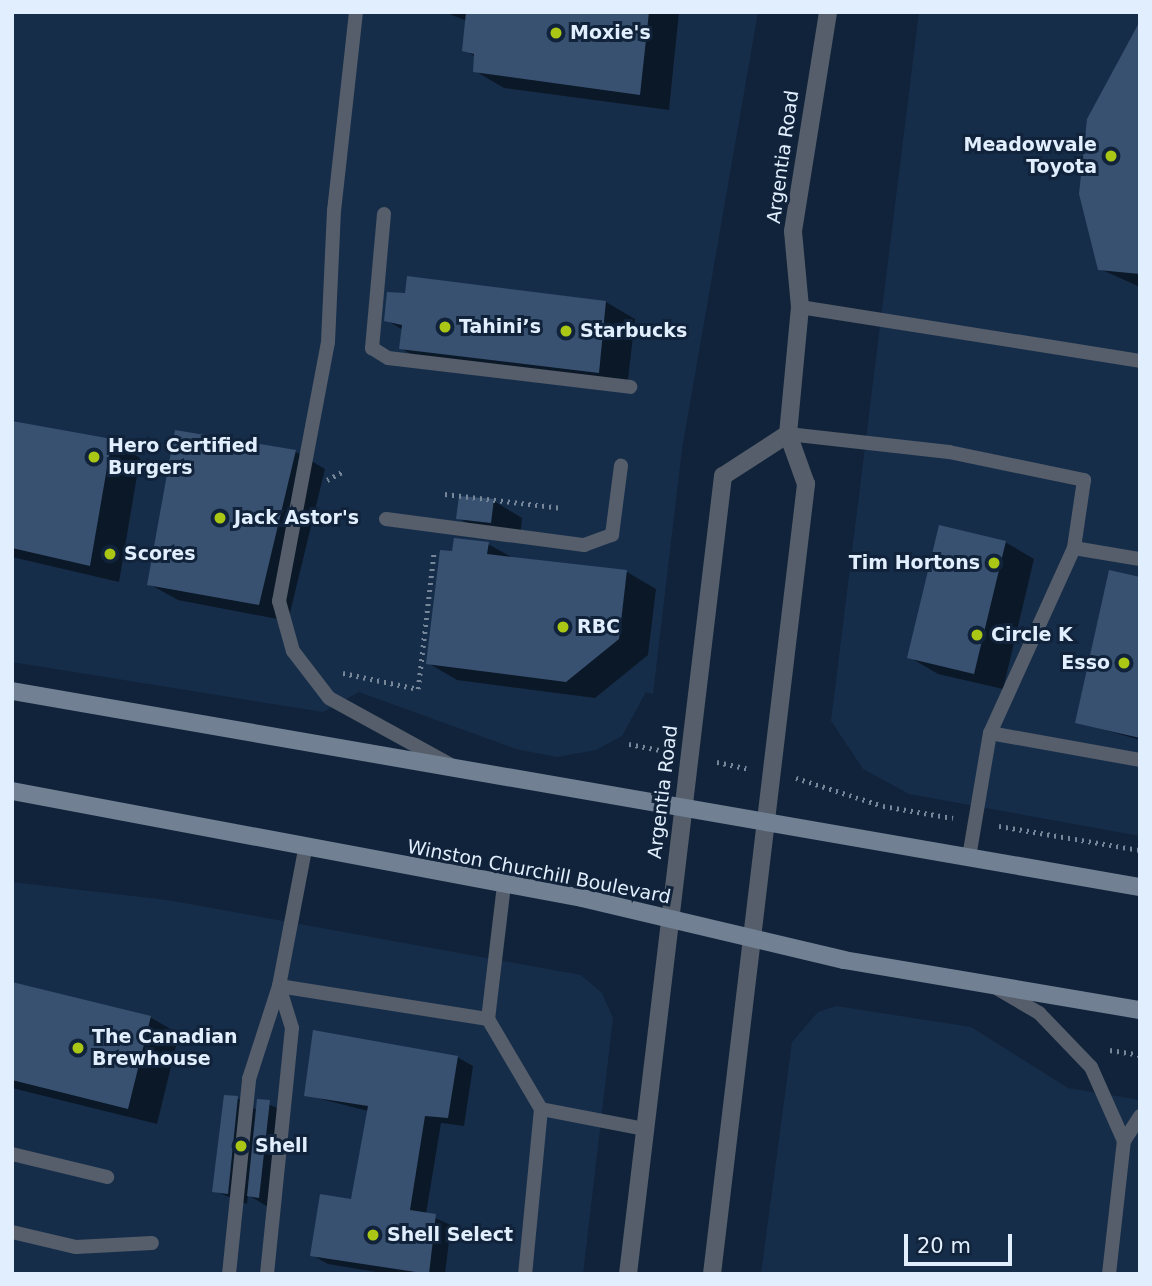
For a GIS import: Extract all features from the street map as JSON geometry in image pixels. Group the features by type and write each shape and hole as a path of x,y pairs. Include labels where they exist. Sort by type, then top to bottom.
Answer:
{"main road":[{"path":"12,691 1140,887"},
{"name":"Winston Churchill Boulevard","path":"12,791 305,850 504,885 994,986 1140,1010"}],"street":[{"name":"Argentia Road","path":"712,1274 769,773 806,484 788,434 800,307 793,231 828,12"},
{"name":"Argentia Road","path":"628,1274 723,476 788,434"}],"lane":[{"path":"356,12 334,210 328,342 307,468 279,601 293,651 329,698 452,766"},
{"path":"384,215 372,348 388,358 630,387"},
{"path":"800,307 1140,361"},
{"path":"788,434 948,452 1084,480 1074,548 990,733 969,857"},
{"path":"386,519 584,545 612,535 621,466"},
{"path":"1074,548 1140,559"},
{"path":"990,733 1140,760"},
{"path":"229,1274 248,1079 279,986 305,850"},
{"path":"504,885 488,1019 541,1109 525,1274"},
{"path":"279,986 488,1019"},
{"path":"267,1274 292,1028 279,986"},
{"path":"994,986 1039,1013 1091,1067 1124,1142"},
{"path":"541,1109 645,1129"},
{"path":"1109,1274 1124,1142 1140,1116"},
{"path":"12,1154 107,1177"},
{"path":"12,1232 76,1247 152,1243"}],"path":[{"path":"320,491 342,472"},
{"path":"445,494 562,508"},
{"path":"329,670 418,689 434,551"},
{"path":"629,744 825,784 859,800 933,814"},
{"path":"1024,830 1140,850"},
{"path":"1098,1048 1140,1055"}],"shaded area":[{"path":"12,12 758,12 682,449 653,694 646,692 622,736 596,750 557,757 516,749 359,692 323,712 12,662"},
{"path":"919,12 1140,12 1140,836 909,794 863,769 831,721"},
{"path":"12,882 167,900 581,975 602,993 613,1018 583,1274 12,1274"},
{"path":"836,1006 971,1027 1068,1088 1140,1100 1140,1274 761,1274 792,1042 818,1012"}],"building":[{"path":"466,12 649,12 640,95 473,72 474,54 462,51"},
{"name":"Meadowvale Toyota","path":"1140,21 1140,274 1098,270 1079,194 1087,119"},
{"path":"407,276 606,301 599,373 399,349 402,325 384,321 387,292 405,293"},
{"path":"12,421 112,439 90,566 12,548"},
{"name":"Jack Astor's","path":"175,430 296,450 259,605 147,585"},
{"path":"459,496 494,499 491,523 456,519"},
{"path":"939,525 1006,541 974,674 907,658"},
{"path":"454,538 489,542 487,554 627,570 619,639 566,682 426,664 440,550 452,551"},
{"path":"1109,570 1140,577 1140,738 1075,723"},
{"name":"The Canadian Brewhouse","path":"12,982 151,1016 128,1109 12,1080"},
{"name":"Shell","path":"313,1030 458,1056 448,1118 425,1116 410,1210 436,1214 429,1274 310,1256 320,1194 351,1199 368,1106 304,1096"},
{"path":"224,1095 238,1096 228,1194 212,1192"},
{"path":"257,1099 270,1100 259,1198 247,1196"}],"place":[{"name":"Moxie's","path":"556,33"},
{"name":"Meadowvale Toyota","path":"1111,156"},
{"name":"Tahini’s","path":"445,327"},
{"name":"Starbucks","path":"566,331"},
{"name":"Hero Certified Burgers","path":"94,457"},
{"name":"Jack Astor's","path":"220,518"},
{"name":"Scores","path":"110,554"},
{"name":"Tim Hortons","path":"994,563"},
{"name":"RBC","path":"563,627"},
{"name":"Circle K","path":"977,635"},
{"name":"Esso","path":"1124,663"},
{"name":"The Canadian Brewhouse","path":"78,1048"},
{"name":"Shell","path":"241,1146"},
{"name":"Shell Select","path":"373,1235"}]}
